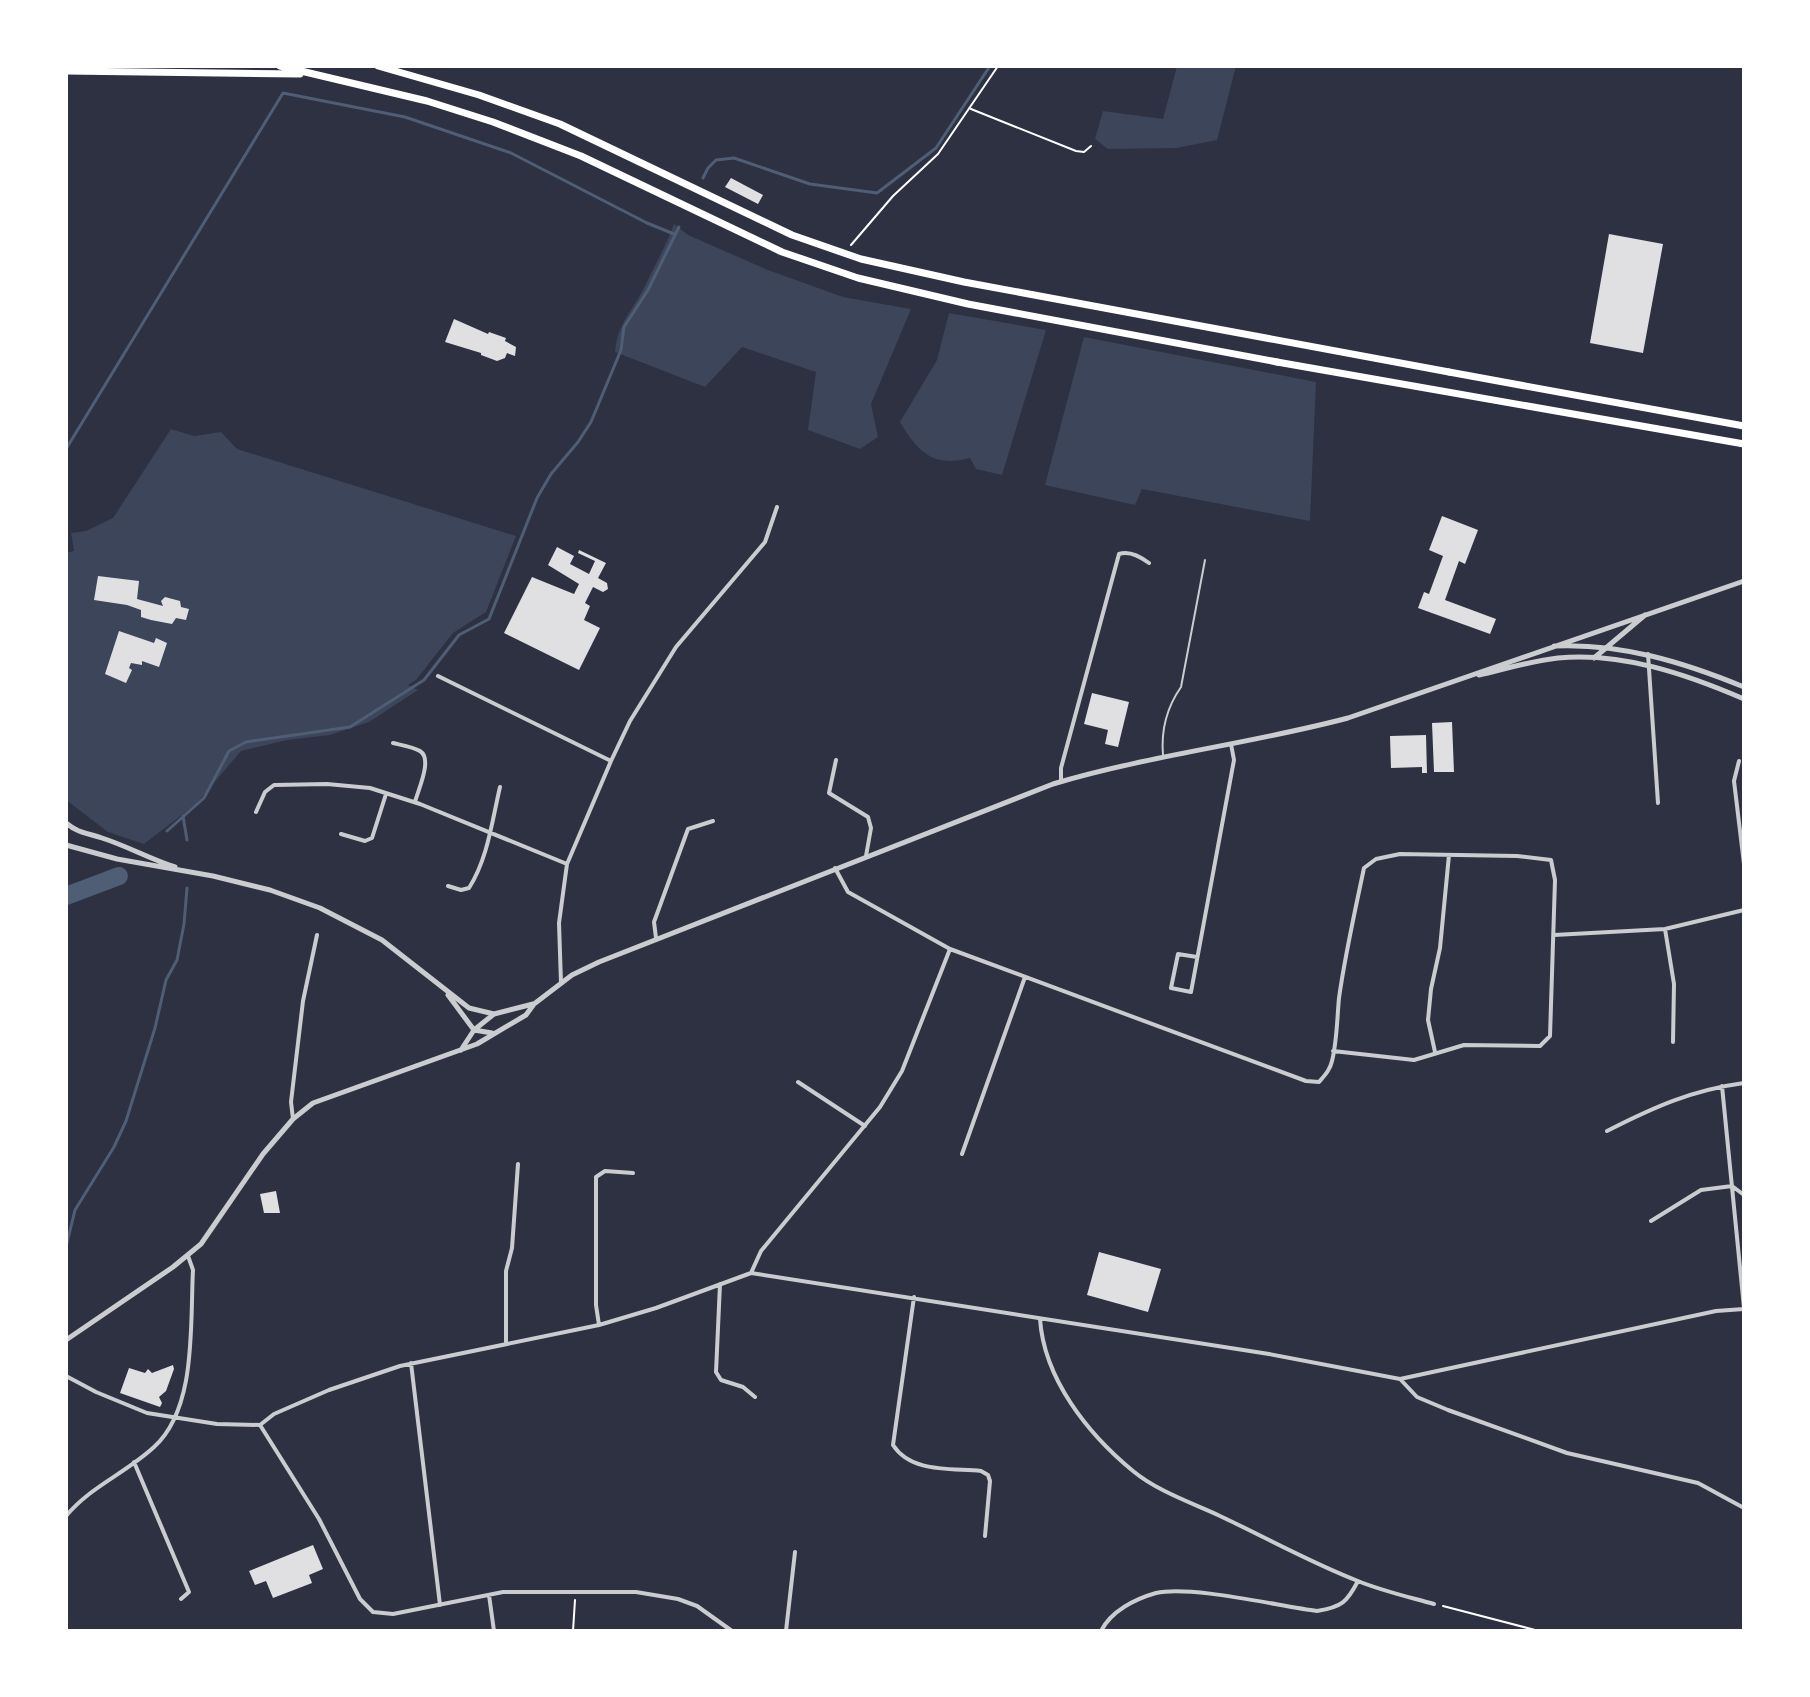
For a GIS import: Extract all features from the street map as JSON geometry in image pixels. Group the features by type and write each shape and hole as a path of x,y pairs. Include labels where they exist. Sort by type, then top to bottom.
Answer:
{"main road":[{"path":"280,66 427,101 493,122 581,156 714,221 817,266 888,286 1277,362 1744,444"},
{"path":"378,66 479,95 560,124 779,229 861,259 964,282 1744,426"},
{"path":"66,71 310,74"}],"street":[{"path":"561,983 559,923 567,864 611,761 630,721 676,647 765,542 777,507"},
{"path":"1061,782 1061,768 1119,554 1124,552 1139,556 1149,563"},
{"path":"66,1340 188,1256 209,1233 263,1154 293,1119 313,1103 459,1052 507,1028 561,983 599,962 1061,782 1163,756 1348,718 1744,581"},
{"path":"1594,659 1648,613"},
{"path":"1549,647 1581,645 1648,654 1744,687"},
{"path":"1648,654 1658,803"},
{"path":"1454,681 1557,659 1594,659 1648,665 1744,699"},
{"path":"438,676 611,761"},
{"path":"393,743 421,751 424,755 425,767 415,802"},
{"path":"1197,957 1178,954 1171,988 1191,992 1234,760 1231,744"},
{"path":"836,760 829,793 868,817 871,828 866,856"},
{"path":"1739,761 1734,781 1744,864"},
{"path":"256,812 265,792 274,785 359,786 415,802 567,864"},
{"path":"448,886 461,890 469,888 483,860 500,787"},
{"path":"341,834 365,841 372,838 386,794"},
{"path":"656,938 654,922 688,829 713,821"},
{"path":"66,823 82,833 192,872"},
{"path":"66,845 117,859 270,890 356,925 411,960 469,1008 494,1014"},
{"path":"835,868 848,892 950,949 1306,1081 1319,1082 1329,1072 1364,868 1376,859 1400,854 1517,856 1551,860 1555,880 1550,1036 1540,1046 1464,1045 1414,1060 1333,1051"},
{"path":"1435,1052 1428,1020 1440,948 1449,855"},
{"path":"1554,935 1665,929 1744,910"},
{"path":"1665,929 1674,984 1673,1042"},
{"path":"293,1119 291,1102 303,1001 317,935"},
{"path":"751,1273 761,1251 865,1126 902,1071 950,949"},
{"path":"962,1154 1025,977"},
{"path":"445,991 474,1030 494,1033"},
{"path":"459,1052 474,1030 494,1014 534,1004"},
{"path":"798,1082 865,1126"},
{"path":"1607,1131 1665,1102 1744,1083"},
{"path":"66,1376 147,1413 217,1424 260,1425 274,1414 329,1390 411,1363 599,1325 751,1273 1269,1354 1400,1379 1716,1311 1744,1309 1722,1086"},
{"path":"506,1342 506,1271 512,1248 518,1164"},
{"path":"599,1325 596,1305 596,1177 605,1171 633,1173"},
{"path":"1651,1221 1701,1190 1732,1186 1744,1195"},
{"path":"66,1516 87,1493 156,1446 175,1418 186,1389 193,1270 188,1256"},
{"path":"720,1284 716,1372 721,1380 743,1387 755,1397"},
{"path":"914,1297 893,1445 900,1456 916,1465 981,1471 988,1475 985,1536"},
{"path":"1040,1319 1044,1345 1054,1373 1074,1408 1135,1473 1358,1581 1434,1604"},
{"path":"411,1363 440,1605"},
{"path":"1400,1379 1417,1397 1462,1415 1567,1453 1698,1483 1744,1508"},
{"path":"260,1425 319,1519 368,1609 393,1614 503,1592 636,1592 678,1599 697,1606 732,1631"},
{"path":"134,1462 189,1592 181,1599"},
{"path":"786,1631 795,1552"},
{"path":"1101,1631 1120,1608 1158,1593 1204,1593 1317,1611 1348,1601 1358,1581"},
{"path":"489,1595 494,1631"}],"lane":[{"path":"1163,756 1162,741 1170,702 1181,687 1205,560"}],"path":[{"path":"851,245 893,196 938,154 998,66"},
{"path":"970,108 1076,151 1084,152 1091,146"},
{"path":"573,1631 576,1591"},
{"path":"1434,1604 1539,1631"}],"shaded area":[{"path":"1177,66 1236,66 1217,140 1177,148 1108,149 1095,139 1103,111 1163,119"},
{"path":"674,224 688,235 768,270 843,297 911,309 871,404 878,437 860,449 808,430 816,372 742,347 705,387 615,352 622,326"},
{"path":"949,313 1046,330 1002,475 976,469 970,458 946,461 928,455 913,442 900,422 937,360"},
{"path":"1084,337 1316,382 1310,521 1142,489 1135,505 1045,485"},
{"path":"171,429 194,436 221,432 237,449 516,536 486,612 453,633 416,680 408,685 418,690 369,722 330,735 287,740 241,751 196,804 144,844 108,832 66,800 66,553 74,551 71,533 86,531 113,518"}],"building":[{"path":"731,178 763,195 758,204 725,187"},
{"path":"1609,234 1663,244 1643,353 1590,343"},
{"path":"454,319 488,334 506,338 505,341 516,347 515,356 507,353 505,358 497,361 445,342"},
{"path":"1442,516 1478,530 1465,564 1459,561 1445,600 1496,619 1490,634 1418,608 1424,592 1429,594 1443,556 1429,550"},
{"path":"557,547 574,556 570,564 589,574 595,561 578,553 579,550 606,563 598,578 607,583 608,589 603,592 593,587 585,603 590,606 584,620 600,628 579,670 504,633 532,577 574,594 579,584 548,565"},
{"path":"98,576 139,581 137,599 163,606 161,601 165,597 180,601 181,607 189,609 186,620 176,618 172,624 151,620 141,617 141,610 127,605 94,600"},
{"path":"119,631 154,643 156,638 167,643 159,667 142,661 142,665 131,663 129,668 132,670 126,683 105,674"},
{"path":"1092,693 1129,702 1118,747 1105,744 1108,730 1084,724"},
{"path":"1452,722 1454,772 1434,772 1432,723"},
{"path":"1426,735 1427,773 1422,773 1422,767 1391,768 1390,736"},
{"path":"276,1191 280,1213 264,1213 260,1194"},
{"path":"1099,1252 1161,1269 1148,1312 1087,1295"},
{"path":"173,1365 166,1391 159,1397 160,1407 120,1393 129,1368 145,1373 148,1369 152,1373"},
{"path":"313,1545 323,1569 309,1575 312,1583 273,1598 266,1581 255,1585 249,1571"}],"waterway":[{"path":"703,178 716,160 734,158 810,184 877,193 936,148 990,66"},
{"path":"66,449 283,93 405,117 511,153 674,234"},
{"path":"167,831 204,798 229,751 246,742 350,727 424,680 459,635 489,619 537,498 551,474 591,422 621,350 624,327 648,290 679,227"},
{"path":"183,816 187,840"},
{"path":"66,896 119,876"},
{"path":"66,1247 75,1210 114,1147 126,1121 155,1028 166,980 177,960 187,888"}]}
